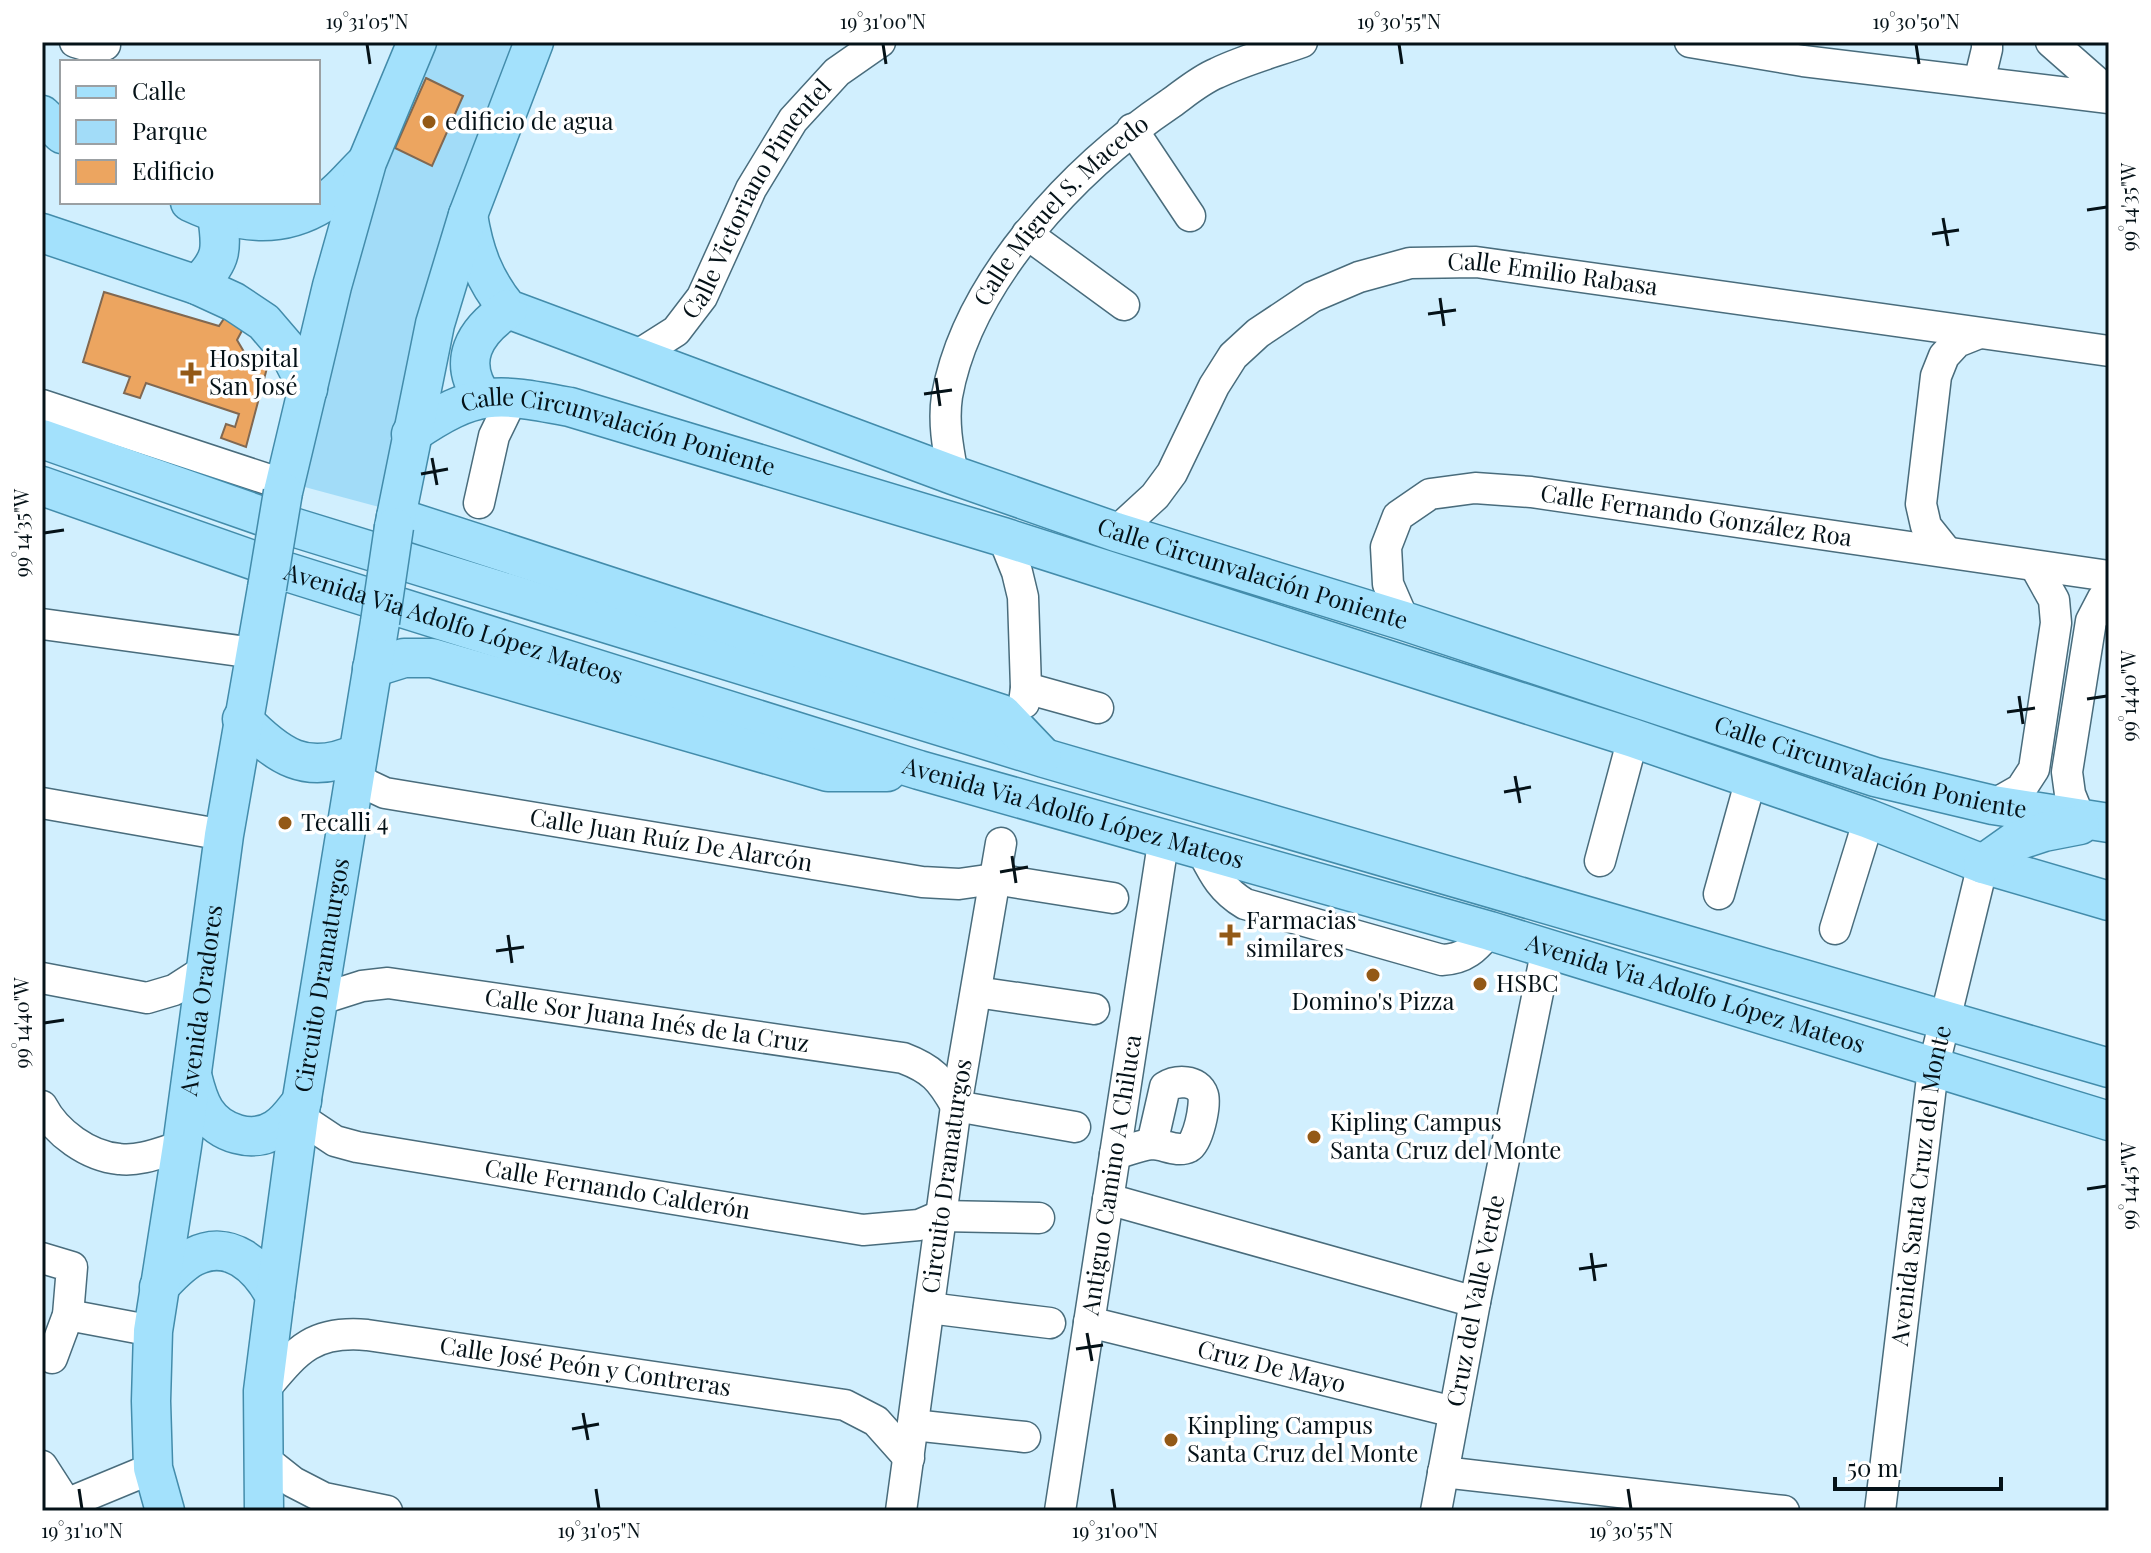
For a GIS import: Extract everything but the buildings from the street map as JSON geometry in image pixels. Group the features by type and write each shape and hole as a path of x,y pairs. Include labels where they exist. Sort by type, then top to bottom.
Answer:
{"main road":[{"name":"Avenida Oradores","path":"165,1511 153,1468 153,1331 242,719 284,488 332,286 367,162 417,42"},
{"name":"Circuito Dramaturgos","path":"264,1511 263,1391 300,1109 411,434 435,324 468,215 534,42"},
{"path":"42,115 60,132"},
{"path":"203,208 246,222 273,221 324,203 367,162"},
{"path":"197,285 214,269 220,255 221,239 203,208"},
{"path":"468,215 473,246 481,268 491,289 508,309 488,322 472,350 473,379 498,397"},
{"path":"42,233 197,285 234,302 264,322 288,350 308,389"},
{"name":"Calle Circunvalación Poniente","path":"508,309 953,475 1116,532 1404,621 1875,777 1993,805 2096,821"},
{"name":"Calle Circunvalación Poniente","path":"411,434 460,404 498,397 570,407 629,423 1003,537 1633,738 1869,819 1983,864 2109,901"},
{"name":"Avenida Via Adolfo López Mateos","path":"42,439 296,528 1044,758 2109,1068"},
{"name":"Avenida Via Adolfo López Mateos","path":"42,486 284,571 919,770 1490,931 2109,1121"},
{"path":"395,522 1002,714 1044,758"},
{"path":"372,668 404,658 432,658 828,772 849,774 919,770"},
{"path":"242,719 263,741 291,759 316,764 356,764"},
{"path":"1983,864 2014,842 2096,821"},
{"path":"192,1073 205,1111 213,1121 242,1136 257,1137 274,1131 300,1109"},
{"path":"159,1287 195,1256 224,1252 255,1265 275,1296"}],"street":[{"name":"Calle Victoriano Pimentel","path":"635,357 676,331 702,297 751,189 793,120 837,72 880,42"},
{"path":"1215,73 1231,42"},
{"name":"Calle Miguel S. Macedo","path":"953,475 945,432 947,398 955,364 983,301 1027,234 1079,176 1132,129 1215,73 1302,42"},
{"path":"1690,42 1803,61 2109,95"},
{"path":"1979,82 1987,42"},
{"path":"2051,42 2109,95"},
{"path":"1132,129 1190,216"},
{"path":"1027,234 1124,305"},
{"name":"Calle Emilio Rabasa","path":"1116,532 1155,496 1172,473 1214,386 1233,356 1249,340 1312,297 1359,277 1410,263 1476,262 2109,351"},
{"path":"1946,551 1926,526 1921,504 1936,376 1944,356 1957,342 1977,334"},
{"path":"479,503 494,436 498,397"},
{"path":"42,405 284,488"},
{"name":"Calle Fernando González Roa","path":"1404,621 1388,584 1386,547 1398,516 1430,494 1475,488 1531,492 2109,576"},
{"path":"1003,537 1023,597 1025,696 1098,708"},
{"path":"1993,805 2021,789 2034,769 2056,623 2054,600 2035,566"},
{"path":"2096,821 2070,794 2067,772 2091,621 2103,598 2109,594"},
{"path":"42,624 254,653"},
{"path":"1600,861 1633,738"},
{"name":"Calle Juan Ruíz De Alarcón","path":"356,764 385,793 922,882 959,884 994,879 1113,898"},
{"path":"1719,894 1751,779"},
{"path":"42,803 224,835"},
{"path":"1835,929 1869,819"},
{"name":"Antiguo Camino A Chiluca","path":"1060,1511 1115,1154 1182,842"},
{"name":"Circuito Dramaturgos","path":"901,1511 956,1106 1001,843"},
{"name":"Avenida Santa Cruz del Monte","path":"1880,1511 1933,1069 1983,864"},
{"name":"Cruz del Valle Verde","path":"1436,1511 1547,948"},
{"path":"42,978 147,998 163,995 205,970"},
{"name":"Calle Sor Juana Inés de la Cruz","path":"318,1000 362,986 388,983 903,1058 923,1066 942,1082 956,1106"},
{"path":"976,992 1094,1009"},
{"path":"956,1106 1075,1127"},
{"name":"Calle Fernando Calderón","path":"300,1109 335,1141 357,1147 863,1230 919,1225 940,1216 1039,1218"},
{"path":"45,1117 72,1140 93,1152 119,1160 144,1157 182,1146"},
{"path":"1115,1154 1152,1144"},
{"path":"1108,1199 1475,1302"},
{"path":"42,1258 72,1267 68,1315 52,1358"},
{"path":"929,1308 1050,1323"},
{"path":"68,1315 153,1331"},
{"name":"Cruz De Mayo","path":"1089,1322 1454,1412"},
{"name":"Calle José Peón y Contreras","path":"263,1391 298,1350 319,1339 345,1333 367,1335 845,1405 876,1421 909,1458"},
{"path":"913,1425 1025,1437"},
{"path":"264,1459 293,1482 324,1498 387,1511"},
{"name":"Circuito Dramaturgos","path":"264,1459 293,1511"},
{"path":"42,1466 60,1508 153,1468"},
{"path":"1443,1472 1784,1511"}],"green space":[{"path":"425,42 524,42 394,511 286,482 332,286"}],"place":[{"name":"edificio de agua","path":"429,122"},
{"name":"Hospital San José","path":"191,373"},
{"name":"Tecalli 4","path":"285,823"},
{"name":"Farmacias similares","path":"1230,935"},
{"name":"Domino's Pizza","path":"1373,975"},
{"name":"HSBC","path":"1480,984"},
{"name":"Kipling Campus Santa Cruz del Monte","path":"1314,1137"},
{"name":"Kinpling Campus Santa Cruz del Monte","path":"1171,1440"}]}
